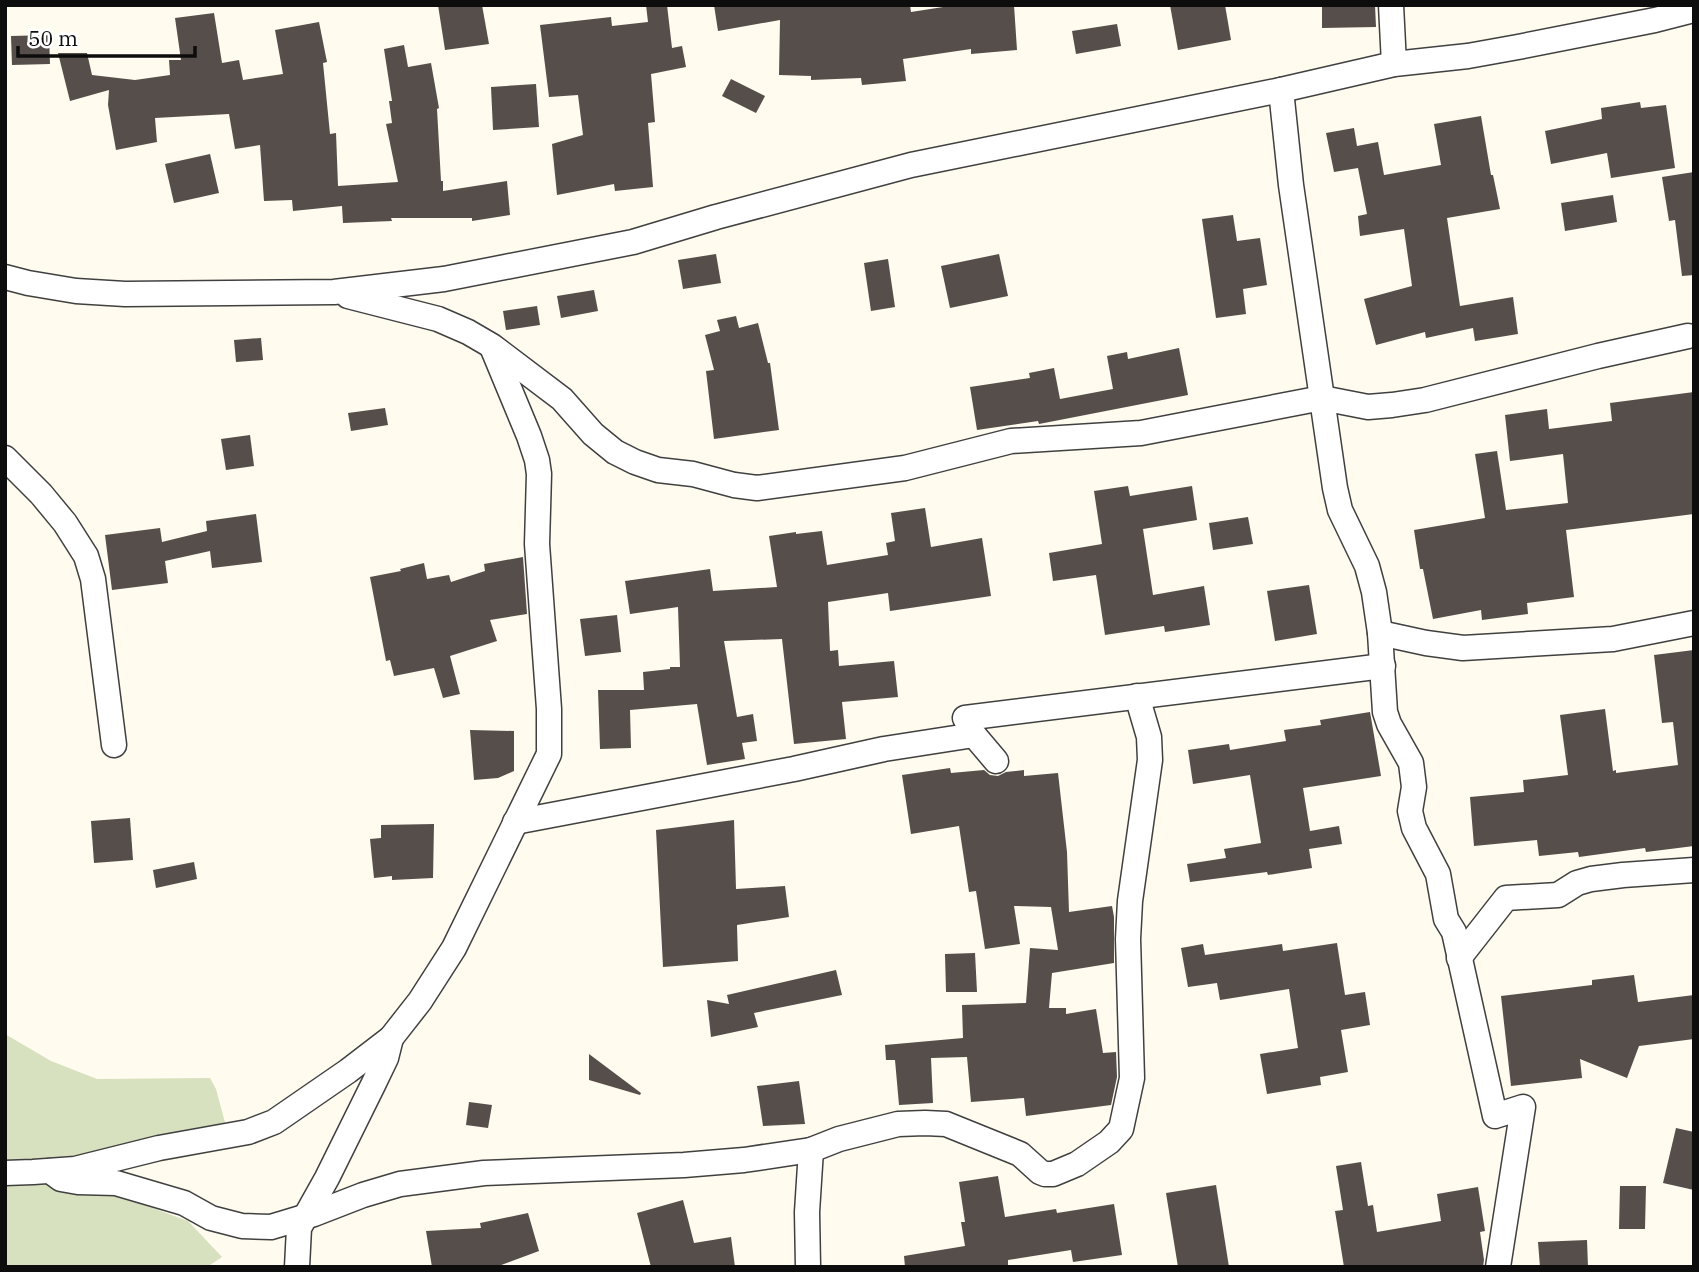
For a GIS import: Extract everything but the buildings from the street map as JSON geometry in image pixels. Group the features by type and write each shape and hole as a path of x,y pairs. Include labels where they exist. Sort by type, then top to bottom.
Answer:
{"street":[{"path":"1391,5 1394,64"},
{"path":"5,276 64,289 125,294 334,292 444,279 633,242 911,165 1281,90 1394,64 1468,56 1518,47 1694,10"},
{"path":"1281,90 1291,185 1335,488 1340,510 1367,566 1374,592 1380,632 1385,712 1389,724 1409,756 1415,787 1410,806 1414,828 1438,874 1446,919 1454,932 1495,1116 1523,1107 1498,1267"},
{"path":"334,292 438,319 468,331 562,399 593,434 615,452 635,462 658,470 693,474 757,488 905,468 1011,441 1140,433 1322,398 1368,407 1425,400 1587,358 1688,336"},
{"path":"5,1173 75,1168 159,1148 248,1132 274,1122 391,1038 420,1001 454,947 549,754 549,709 537,544 539,474 529,436 492,346"},
{"path":"5,458 65,523 86,556 99,616 114,745"},
{"path":"1380,632 1463,648 1613,639 1694,623"},
{"path":"996,761 974,735 965,718 1383,666"},
{"path":"50,1171 61,1179 116,1183 184,1203 211,1218 242,1226 271,1227 400,1184 484,1173 744,1160 811,1150 839,1139 898,1124 946,1124 1020,1154 1035,1169 1045,1174 1053,1174 1077,1164 1109,1142 1121,1129 1132,1077 1128,939 1130,901 1150,760 1149,737 1138,696"},
{"path":"515,822 794,769 884,749 974,735"},
{"path":"1459,958 1506,898 1558,895 1577,883 1591,879 1694,870"},
{"path":"298,1267 298,1232 386,1058 391,1038"},
{"path":"808,1267 807,1212 811,1150"}],"green space":[{"path":"5,1034 51,1061 97,1079 210,1078 216,1089 231,1145 186,1157 110,1171 117,1195 188,1221 222,1257 207,1267 5,1267"}]}
